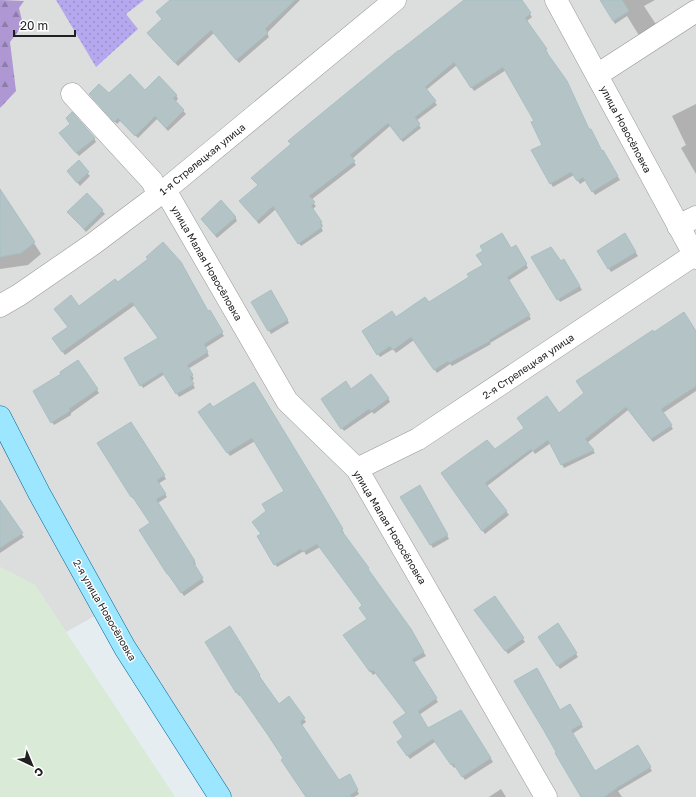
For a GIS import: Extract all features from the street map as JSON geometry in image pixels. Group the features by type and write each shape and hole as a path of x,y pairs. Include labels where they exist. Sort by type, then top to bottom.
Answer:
{"main road":[{"name":"2-я улица Новосёловка","path":"0,417 39,493 125,648 220,797"}],"street":[{"name":"1-я Стрелецкая улица","path":"0,306 19,295 93,244 162,192 395,0"},
{"name":"улица Новосёловка","path":"556,0 597,75 687,221 695,256"},
{"path":"597,75 696,11"},
{"name":"улица Малая Новосёловка","path":"72,94 162,192 286,400 357,469 546,797"},
{"name":"2-я Стрелецкая улица","path":"357,469 418,439 695,256"}],"shaded area":[{"path":"0,0 696,0 696,797 232,797 111,607 66,632 35,585 0,567"},
{"path":"56,0 144,0 126,14 138,29 96,67"},
{"path":"0,567 35,585 175,797 0,797"}],"green space":[{"path":"0,0 24,1 19,8 23,25 10,42 16,91 0,108"}],"building":[{"path":"170,0 295,0 265,29 268,33 236,60 211,30 175,63 147,33 162,19 156,12"},
{"path":"464,0 522,0 531,13 525,18 567,81 589,129 591,129 602,151 603,150 618,176 592,192 583,177 577,181 571,172 550,184 531,150 542,145 531,122 534,121 503,67 471,88 454,62 425,87 436,101 415,117 420,124 401,140 388,123 350,155 355,161 309,196 315,202 311,206 322,222 320,223 322,227 298,244 273,206 257,221 239,201 258,185 251,178 291,144 288,141 399,50"},
{"path":"600,0 622,0 629,11 613,21"},
{"path":"130,74 145,90 159,76 177,95 173,98 184,110 166,128 155,116 135,136 118,118 114,122 89,94 99,84 109,93"},
{"path":"72,112 95,138 76,153 59,133 70,124 66,118"},
{"path":"79,160 89,172 77,183 67,171"},
{"path":"0,189 35,242 21,253 0,257"},
{"path":"87,193 103,210 84,229 67,212"},
{"path":"221,200 236,217 215,235 201,219"},
{"path":"502,233 511,248 516,245 527,264 507,277 530,315 489,340 490,341 449,363 448,361 434,370 411,337 393,350 390,346 377,355 362,331 392,311 396,317 425,297 429,302 469,277 467,274 483,265 476,255 483,251 480,246"},
{"path":"625,233 636,252 608,269 597,251"},
{"path":"163,242 181,262 208,311 210,310 223,332 204,344 208,352 187,365 193,375 190,377 194,384 176,394 162,372 140,386 124,358 158,338 132,302 62,352 52,338 68,327 54,309 71,295 79,306 115,279 118,282 148,259 146,257"},
{"path":"551,247 561,261 564,259 580,286 557,300 531,257"},
{"path":"271,290 288,320 268,331 251,302"},
{"path":"684,312 696,331 696,386 661,409 672,425 651,439 626,407 585,439 594,450 561,465 548,440 533,451 531,449 485,483 507,511 482,531 441,473 487,440 495,449 524,428 517,418 547,396 559,413 584,393 576,381 653,330 654,332"},
{"path":"78,360 98,389 69,409 70,411 51,423 33,391 61,374 60,372"},
{"path":"371,374 389,398 371,411 369,409 341,429 321,399 346,381 351,389"},
{"path":"254,382 343,529 341,530 411,629 424,652 412,659 437,698 418,711 428,728 461,710 491,758 462,777 453,763 451,765 433,739 407,756 397,742 403,737 393,722 406,713 373,670 370,672 343,635 367,619 359,608 362,605 317,544 303,552 301,549 274,565 257,536 261,534 252,522 266,511 262,504 284,491 252,438 227,453 198,412 210,403 213,407"},
{"path":"131,422 165,475 157,480 166,494 156,499 195,561 193,562 203,578 181,593 139,530 150,523 132,496 131,497 97,443"},
{"path":"420,485 448,535 430,545 400,497"},
{"path":"0,500 23,533 0,548"},
{"path":"495,596 524,638 505,651 474,610"},
{"path":"558,623 577,653 557,666 538,637"},
{"path":"230,626 260,675 259,676 279,704 289,696 305,718 300,722 339,780 350,774 358,790 350,795 351,797 306,797 281,760 283,758 238,692 236,693 205,642"},
{"path":"537,668 560,710 570,704 582,724 571,730 595,771 638,745 651,767 604,797 581,797 514,681"}]}
